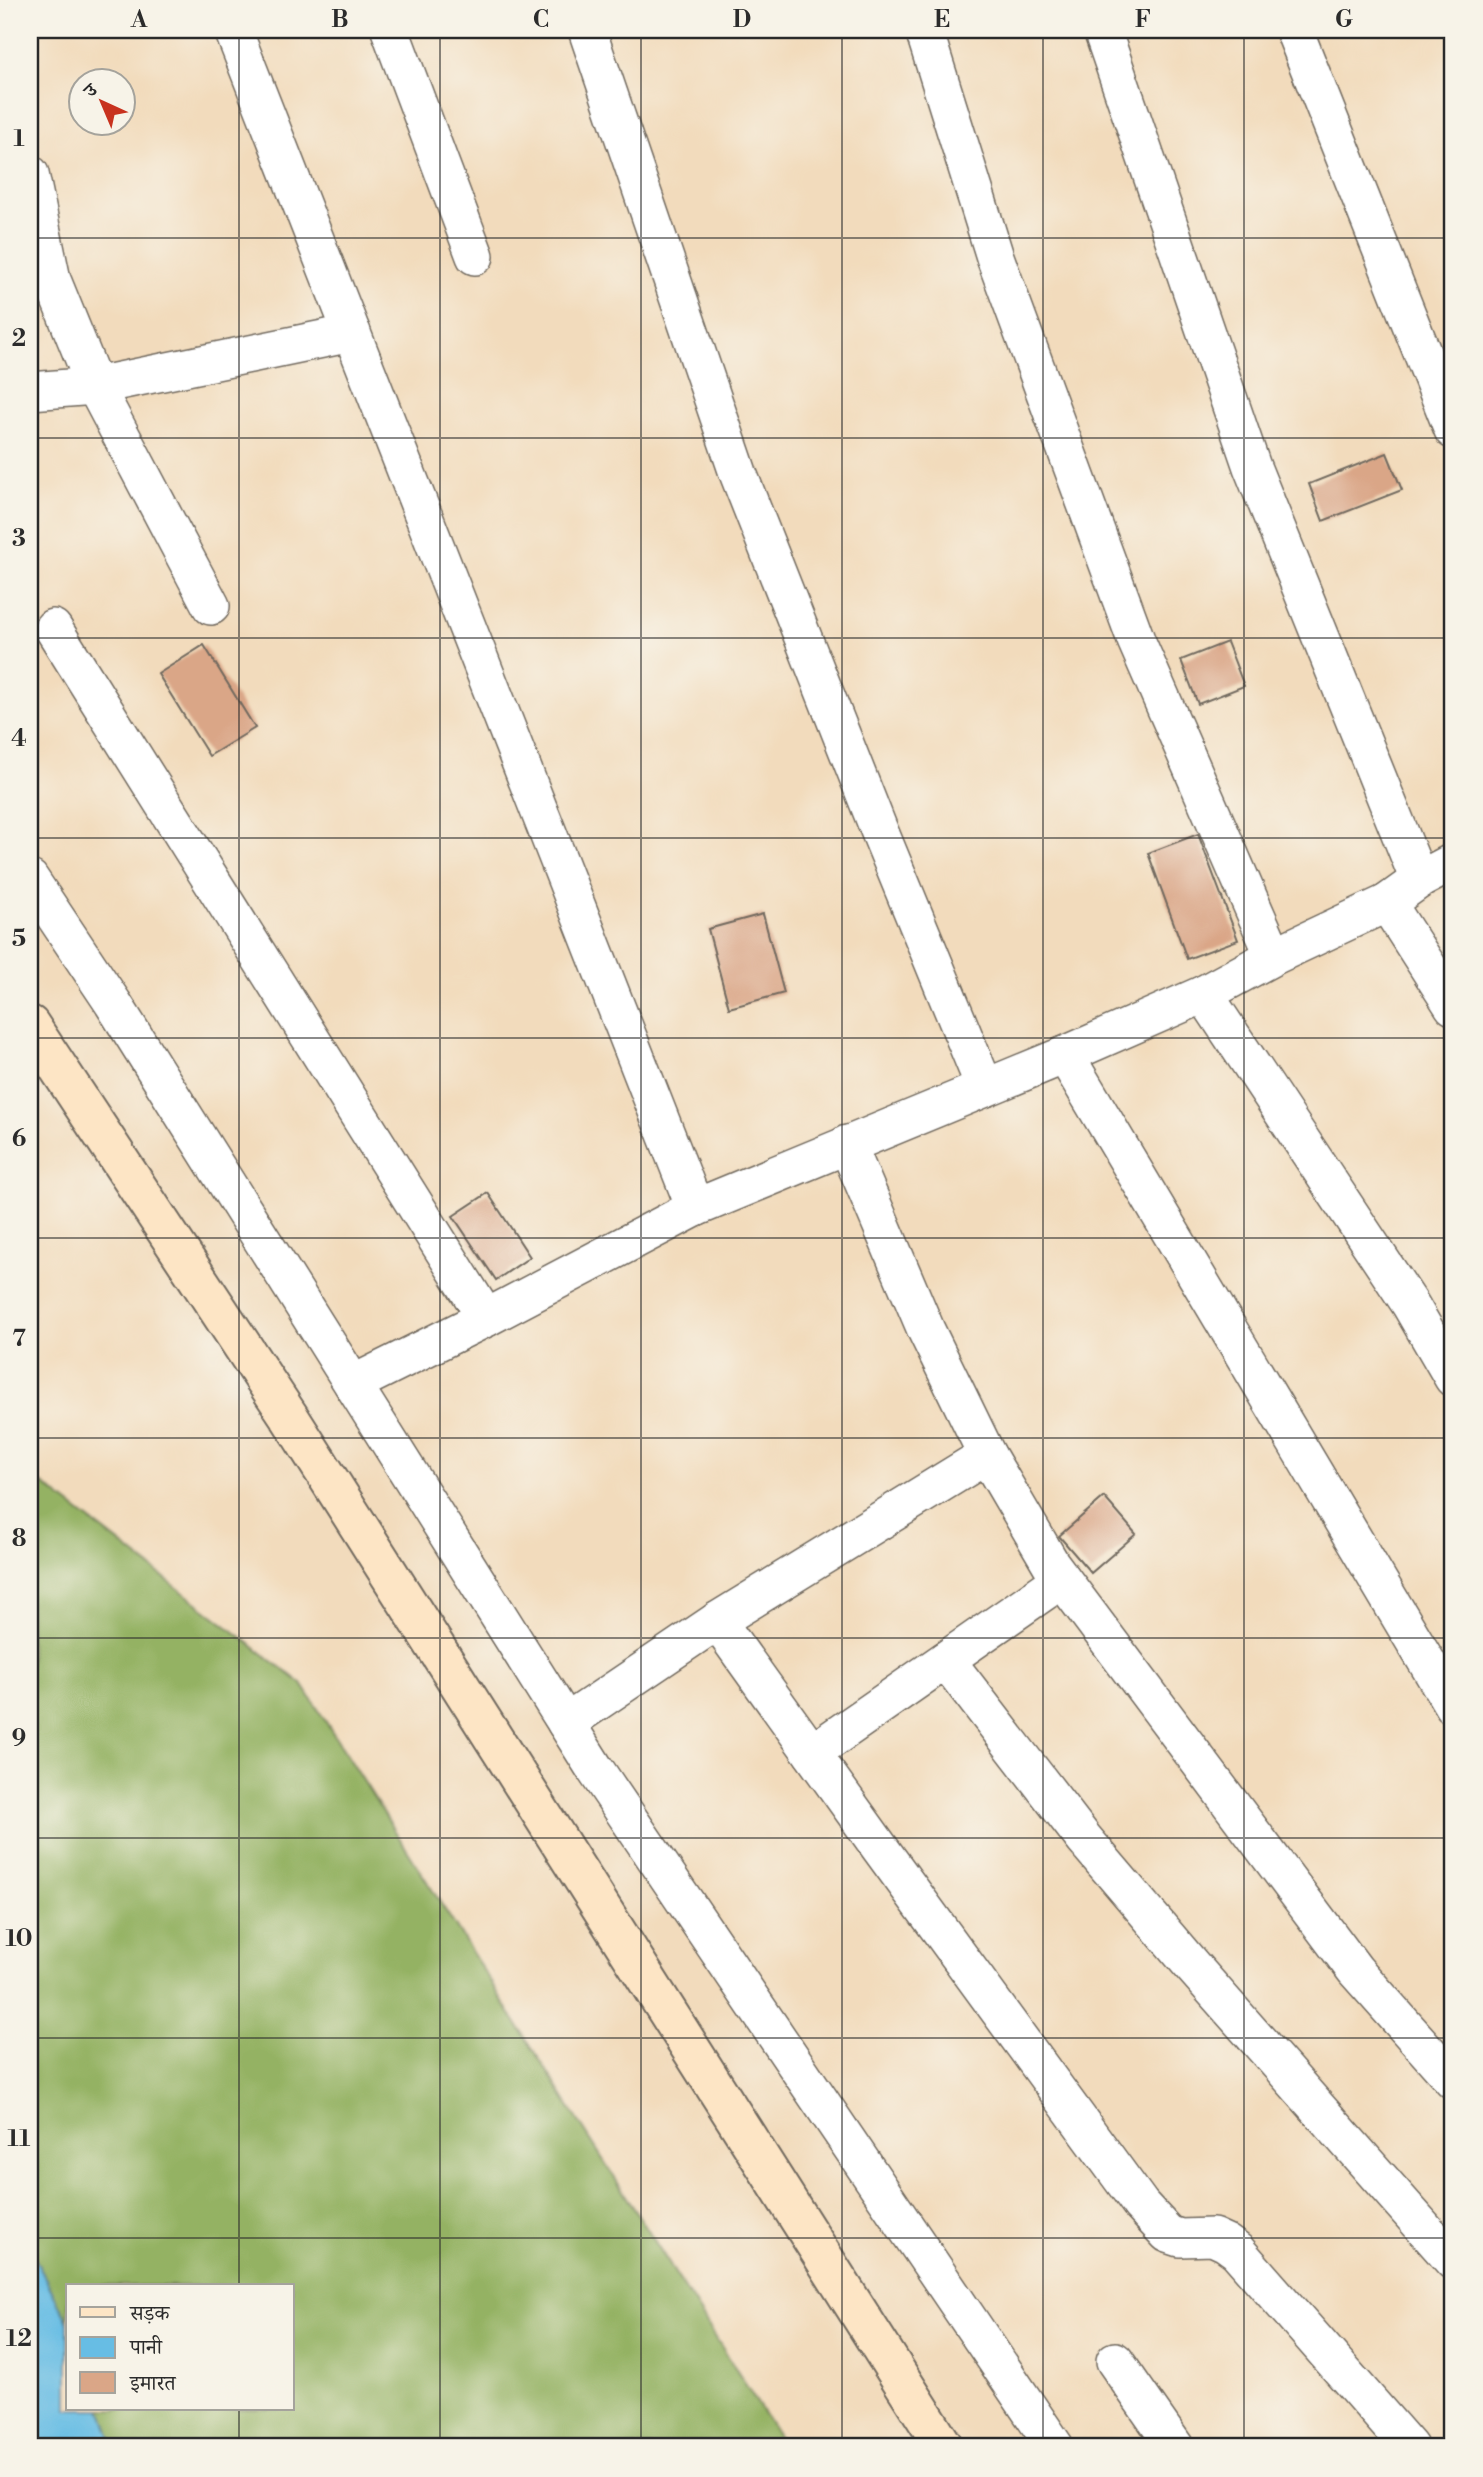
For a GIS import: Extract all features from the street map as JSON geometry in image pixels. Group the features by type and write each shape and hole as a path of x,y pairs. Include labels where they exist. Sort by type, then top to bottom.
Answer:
{"street":[{"path":"233,30 695,1208"},
{"path":"390,30 475,256"},
{"path":"587,30 738,473 878,830 985,1088"},
{"path":"923,30 995,257 1136,640 1274,957"},
{"path":"1102,30 1252,467 1419,880"},
{"path":"1294,30 1453,430"},
{"path":"30,174 41,279 211,606"},
{"path":"30,391 95,386 352,333"},
{"path":"53,628 486,1318"},
{"path":"353,1384 486,1318 695,1208 1065,1055 1204,994 1387,903 1419,880 1453,862"},
{"path":"30,879 113,1003 603,1781 1055,2447"},
{"path":"1387,903 1453,1006"},
{"path":"1204,994 1409,1304 1453,1378"},
{"path":"30,1025 290,1418 944,2447"},
{"path":"1065,1055 1453,1706"},
{"path":"847,1144 926,1330 987,1455 1051,1564 1355,1970 1453,2080"},
{"path":"566,1723 717,1621 987,1455"},
{"path":"812,1753 1062,1580"},
{"path":"717,1621 1158,2225 1168,2234 1180,2238 1213,2237 1226,2242 1237,2251 1409,2447"},
{"path":"946,1660 1084,1839 1193,1967 1453,2261"},
{"path":"1115,2361 1175,2447"}],"green space":[{"path":"43,1484 302,1684 785,2447 114,2447 101,2410 294,2410 294,2284 66,2284 66,2318 30,2249 30,1491"}],"water":[{"path":"30,2249 66,2318 66,2410 101,2410 114,2447 30,2447"}],"building":[{"path":"1387,453 1402,490 1323,521 1309,484"},
{"path":"1227,642 1244,686 1198,704 1181,660"},
{"path":"204,645 255,728 209,756 158,674"},
{"path":"1198,834 1238,940 1187,959 1148,853"},
{"path":"763,914 784,993 729,1008 708,929"},
{"path":"488,1193 530,1257 496,1280 453,1216"},
{"path":"1104,1497 1136,1534 1091,1573 1059,1536"}]}
